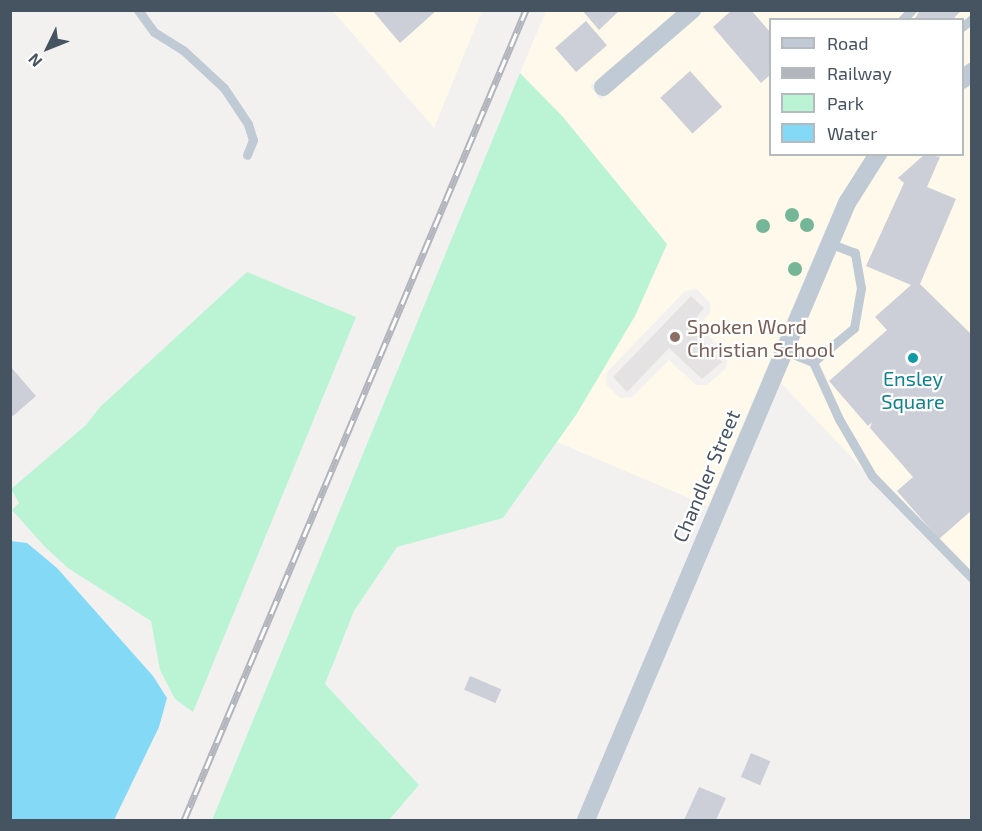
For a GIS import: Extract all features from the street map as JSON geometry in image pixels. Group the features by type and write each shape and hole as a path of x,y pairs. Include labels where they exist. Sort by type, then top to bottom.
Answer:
{"street":[{"path":"603,87 692,10"},
{"name":"Chandler Street","path":"586,820 829,243 856,185 877,156"}],"lane":[{"path":"138,10 154,32 183,50 224,88 248,124 253,140 247,155"},
{"path":"813,362 854,328 861,288 855,253 829,243"},
{"path":"783,350 813,362 839,419 872,476 972,578"}],"shaded area":[{"path":"333,11 482,11 434,128"},
{"path":"546,11 678,11 590,86 601,100 705,11 971,11 971,61 964,67 964,18 769,18 769,156 866,156 838,200 708,506 557,442 635,316 667,245 563,117 520,73","holes":["697,289 710,303 710,313 699,325 728,356 726,368 707,385 696,385 669,360 632,397 620,398 606,384 607,372 685,291"]},
{"path":"971,84 971,583 780,382 855,206 879,167 889,156 964,156 964,91"},
{"name":"Spoken Word Christian School","path":"691,296 704,308 689,327 722,362 702,379 669,348 627,392 613,377"}],"green space":[{"path":"520,73 563,117 667,244 635,316 576,415 503,518 397,547 354,611 325,684 419,785 389,820 212,820"},
{"path":"247,272 356,317 193,712 175,699 160,670 151,621 68,568 45,547 12,510 19,503 11,489 86,425 100,407"}],"water":[{"path":"11,541 27,543 57,568 153,676 167,698 159,727 114,820 11,820"}],"building":[{"path":"372,10 437,10 400,43"},
{"path":"582,10 620,10 599,30"},
{"path":"732,10 751,10 769,31 769,76 761,83 713,27"},
{"path":"920,10 962,10 954,18 915,18"},
{"path":"586,21 607,45 576,72 555,48"},
{"path":"690,71 722,107 692,133 660,98"},
{"name":"Ensley Square","path":"923,156 940,157 927,187 956,199 920,284 972,335 972,510 939,539 897,491 913,477 870,428 872,422 868,426 829,381 887,330 875,317 911,285 866,266 904,183 898,178"},
{"path":"10,366 36,396 13,416 10,413"},
{"path":"470,676 501,689 495,703 464,690"},
{"path":"751,753 770,761 760,785 741,777"},
{"path":"699,787 726,798 716,820 684,820"}],"railway":[{"path":"184,820 526,10"}],"place":[{"name":"Spoken Word Christian School","path":"675,337"},
{"name":"Ensley Square","path":"913,358"}]}
